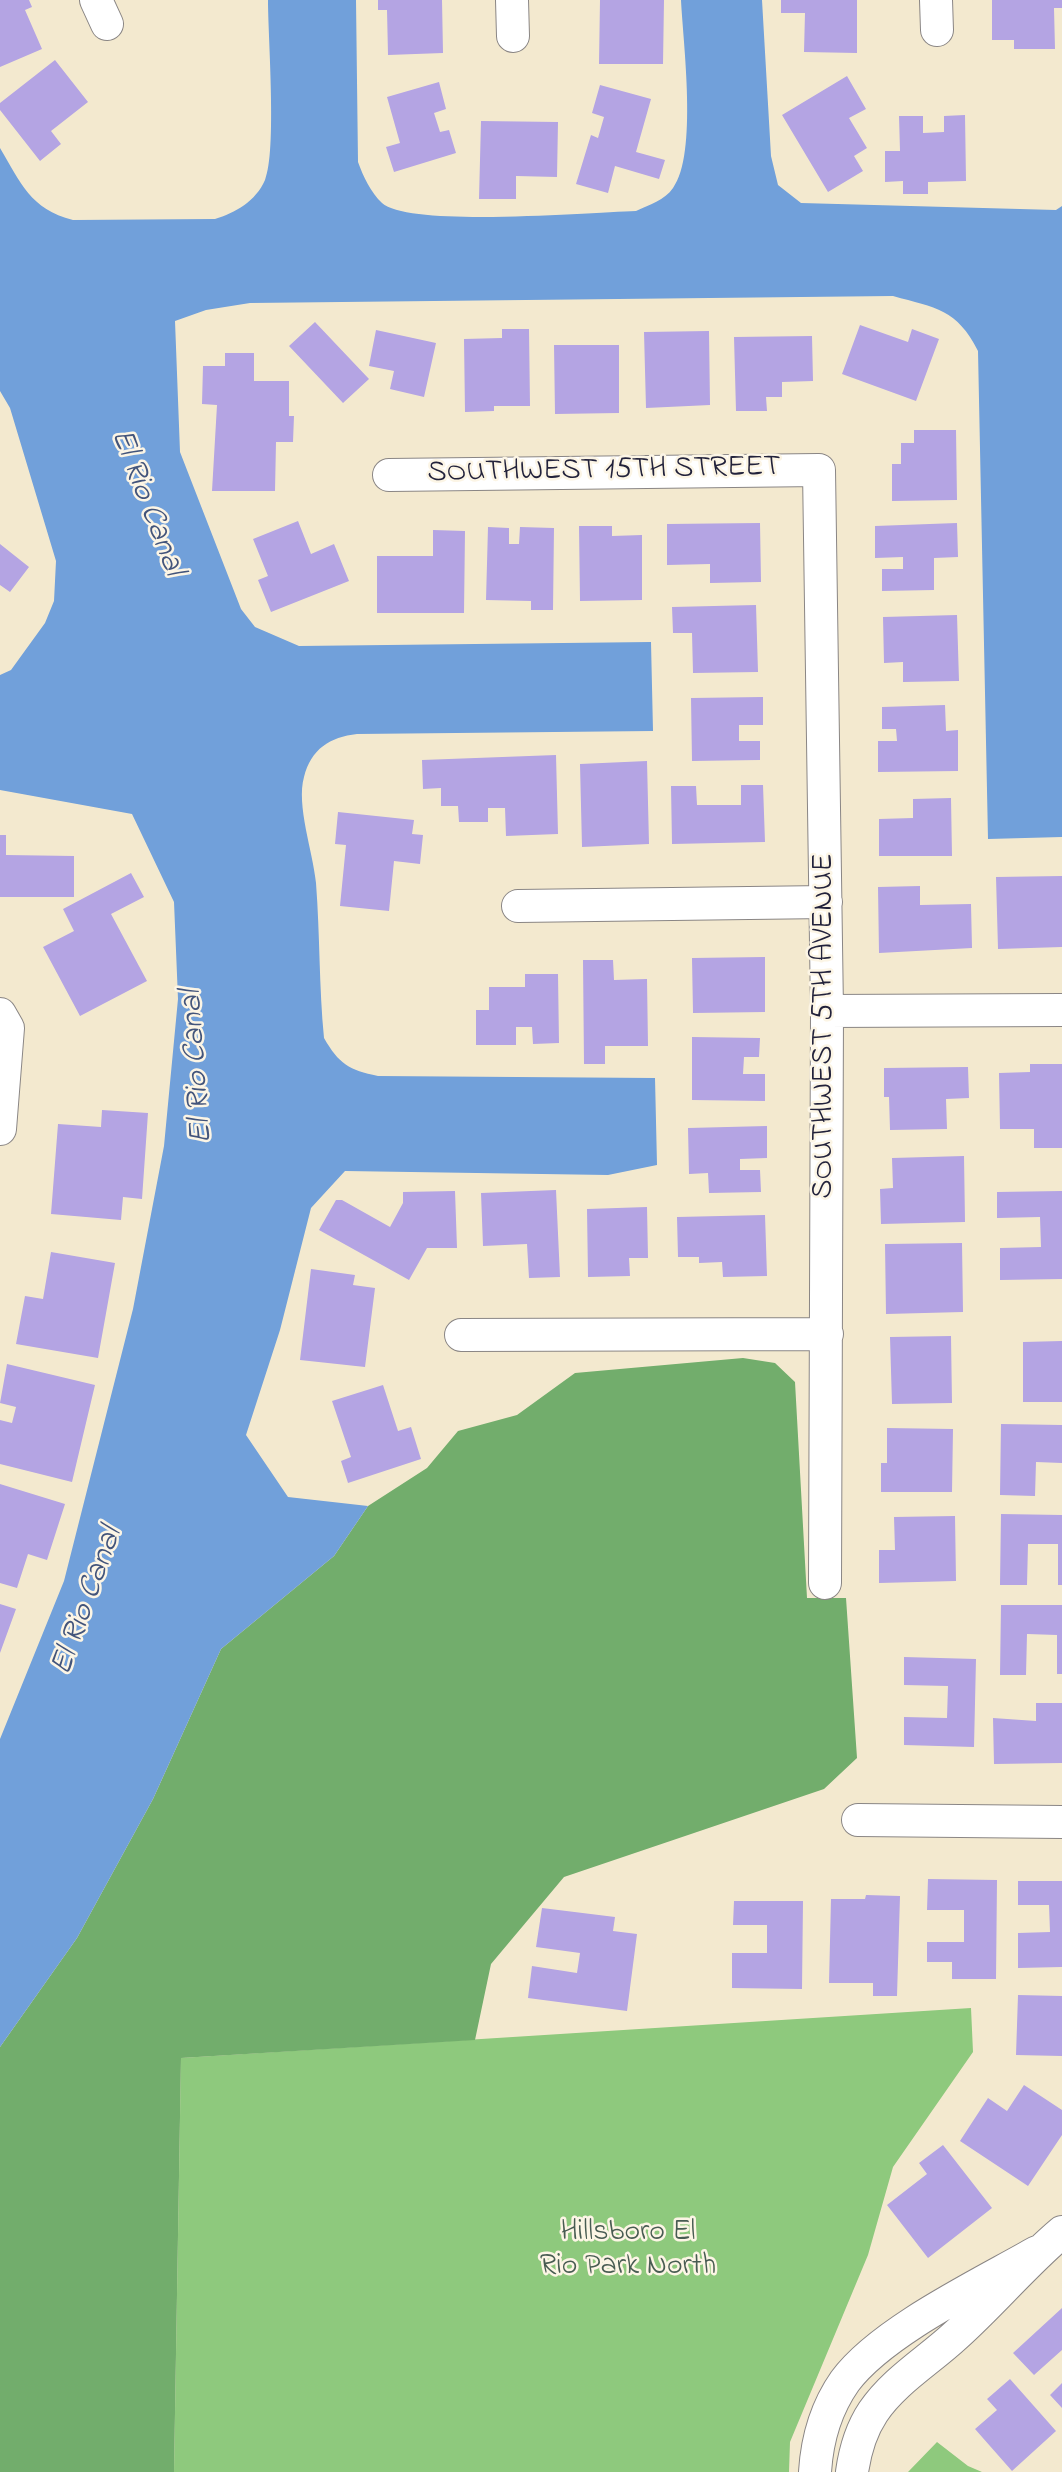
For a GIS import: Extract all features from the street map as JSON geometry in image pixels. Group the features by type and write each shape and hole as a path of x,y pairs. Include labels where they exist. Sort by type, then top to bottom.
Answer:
{"street":[{"path":"512,0 513,36"},
{"name":"SOUTHWEST 15TH STREET","path":"389,475 819,470"},
{"name":"SOUTHWEST 5TH AVENUE","path":"819,470 827,1011 825,1583"},
{"path":"518,906 826,902"},
{"path":"827,1011 1062,1010"},
{"path":"0,1014 8,1028 0,1129"},
{"path":"461,1335 827,1334"},
{"path":"858,1820 1062,1822"},
{"path":"852,2472 862,2433 872,2413 889,2392 956,2336 1037,2252 1062,2232"},
{"path":"815,2472 816,2448 828,2411 846,2381 863,2363 931,2312 1037,2252"},
{"path":"931,2312 956,2336"},
{"path":"863,2363 889,2392"}],"green space":[{"path":"743,1358 775,1363 795,1382 807,1598 846,1598 857,1758 824,1789 564,1877 491,1964 475,2040 181,2058 174,2472 0,2472 0,2047 77,1938 153,1799 221,1649 334,1556 368,1506 427,1468 458,1431 517,1415 575,1373"},
{"name":"Hillsboro El Rio Park North","path":"971,2008 973,2052 893,2167 868,2255 790,2442 789,2472 174,2472 181,2058"},
{"path":"937,2442 968,2466 982,2472 908,2472"}],"water":[{"name":"El Rio Canal","path":"268,0 356,0 358,162 378,199 399,211 427,215 503,217 636,211 666,196 681,172 687,125 681,0 762,0 771,156 778,185 801,203 1056,210 1062,206 1062,837 988,839 978,351 962,326 944,312 893,296 250,303 206,310 175,321 180,452 241,609 255,627 299,646 651,642 653,731 357,734 330,742 311,759 304,777 302,801 316,883 324,1038 340,1060 359,1071 378,1076 655,1078 657,1165 608,1175 345,1171 311,1208 280,1330 246,1435 288,1497 368,1506 334,1556 221,1649 153,1799 77,1938 0,2047 0,1739 64,1581 133,1309 164,1146 178,999 174,902 132,814 0,790 0,675 11,670 45,623 54,601 56,561 10,408 0,391 0,148 21,183 37,202 58,215 73,220 215,219 237,210 261,187 269,165 271,120"}],"building":[{"path":"0,0 29,0 32,7 25,10 42,49 0,67"},
{"path":"378,0 442,0 443,53 388,55 387,10 378,10"},
{"path":"600,0 664,0 663,64 599,64"},
{"path":"781,0 857,0 857,53 804,52 805,13 781,13"},
{"path":"992,0 1062,0 1062,8 1054,8 1055,49 1014,49 1014,40 992,40"},
{"path":"55,60 88,102 51,131 61,144 40,161 0,110 0,103"},
{"path":"847,76 866,109 849,118 867,148 854,156 863,171 828,192 782,115"},
{"path":"439,82 446,109 434,113 440,132 449,130 456,153 394,172 386,147 400,143 387,97"},
{"path":"600,85 651,99 636,152 665,160 659,179 615,166 608,193 576,184 591,135 598,138 604,117 592,113"},
{"path":"965,115 966,181 928,182 928,194 903,194 903,181 885,182 885,151 900,151 899,116 923,116 923,133 944,132 944,116"},
{"path":"481,121 558,122 557,177 516,176 516,199 479,199"},
{"path":"315,322 369,379 343,403 289,346"},
{"path":"860,325 908,342 912,329 939,339 916,401 842,374"},
{"path":"502,329 529,329 530,406 494,406 494,411 465,412 464,339 502,338"},
{"path":"376,330 436,343 424,397 390,389 394,371 369,366"},
{"path":"709,331 710,405 646,408 644,332"},
{"path":"812,336 813,381 782,382 782,397 766,397 767,411 736,411 734,337"},
{"path":"554,345 619,345 619,413 555,414"},
{"path":"225,353 254,353 254,381 289,381 289,416 294,416 293,442 276,442 275,491 212,491 217,405 202,404 203,366 225,366"},
{"path":"914,430 956,430 957,500 892,501 892,464 901,464 901,443 914,443"},
{"path":"298,521 311,554 334,544 349,581 271,612 258,580 268,576 253,539"},
{"path":"760,523 761,582 710,583 710,564 667,565 667,524"},
{"path":"957,523 958,557 934,558 934,590 882,591 882,569 903,569 903,557 875,558 875,526"},
{"path":"579,526 612,526 612,536 642,535 642,600 580,601"},
{"path":"488,527 509,528 509,544 519,544 520,527 554,528 553,610 531,610 531,601 486,600"},
{"path":"433,530 465,531 464,613 377,613 377,556 433,556"},
{"path":"0,544 29,567 10,592 0,585"},
{"path":"756,605 758,672 693,673 692,633 673,633 672,607"},
{"path":"957,615 959,681 903,682 903,662 884,663 883,617"},
{"path":"763,697 763,725 739,725 739,741 760,741 760,760 692,761 691,698"},
{"path":"945,705 946,731 958,730 958,771 878,772 878,741 897,741 896,729 882,729 882,707"},
{"path":"556,755 558,834 506,836 505,808 488,808 488,822 459,822 458,806 441,806 441,788 423,789 422,760"},
{"path":"647,761 649,844 582,847 580,764"},
{"path":"741,785 763,785 765,842 672,844 671,786 696,786 697,805 741,805"},
{"path":"951,798 952,856 879,856 879,819 913,818 913,799"},
{"path":"338,812 414,820 412,834 423,835 420,864 394,861 389,911 340,906 346,845 335,844"},
{"path":"0,835 6,835 6,855 74,856 74,897 0,897"},
{"path":"131,873 144,897 111,914 147,981 80,1016 43,947 74,931 63,909"},
{"path":"1062,876 1062,947 998,949 996,877"},
{"path":"920,886 920,905 971,904 972,948 879,953 878,887"},
{"path":"765,957 765,1012 693,1013 692,958"},
{"path":"583,960 613,960 614,980 647,979 648,1046 605,1046 605,1064 584,1064"},
{"path":"525,974 558,974 559,1043 533,1044 532,1027 516,1027 516,1045 476,1045 476,1010 489,1010 489,987 525,987"},
{"path":"692,1037 760,1038 759,1057 744,1057 743,1074 765,1074 765,1101 692,1100"},
{"path":"1030,1064 1062,1064 1062,1148 1034,1148 1034,1129 1000,1129 999,1073 1030,1072"},
{"path":"968,1067 969,1098 946,1099 947,1129 890,1130 889,1097 884,1097 884,1068"},
{"path":"102,1110 148,1113 142,1199 123,1197 121,1220 51,1214 58,1124 101,1127"},
{"path":"767,1126 767,1158 740,1159 740,1170 760,1170 761,1192 709,1193 708,1173 689,1174 688,1128"},
{"path":"964,1156 965,1222 881,1224 880,1189 893,1188 892,1158"},
{"path":"556,1190 560,1277 529,1278 527,1244 483,1246 481,1193"},
{"path":"455,1191 457,1248 427,1248 409,1280 319,1230 336,1200 342,1200 390,1227 403,1203 403,1192"},
{"path":"1062,1191 1062,1279 1000,1280 1000,1248 1041,1247 1040,1217 997,1218 997,1192"},
{"path":"647,1207 648,1258 629,1258 630,1276 588,1277 587,1209"},
{"path":"765,1215 767,1276 723,1277 722,1262 699,1263 699,1257 678,1257 677,1217"},
{"path":"962,1243 963,1312 886,1314 885,1244"},
{"path":"51,1252 115,1263 98,1358 16,1344 25,1296 43,1299"},
{"path":"311,1269 355,1275 353,1285 375,1288 365,1367 300,1360"},
{"path":"951,1336 952,1403 892,1404 890,1337"},
{"path":"1062,1341 1062,1402 1023,1402 1023,1342"},
{"path":"7,1364 95,1385 72,1482 0,1464 0,1420 12,1423 16,1407 0,1403"},
{"path":"383,1385 398,1431 411,1427 421,1459 348,1483 341,1461 351,1457 332,1401"},
{"path":"1001,1424 1062,1425 1062,1463 1036,1462 1035,1496 1000,1495"},
{"path":"887,1428 953,1429 952,1492 881,1492 881,1463 887,1463"},
{"path":"0,1484 65,1504 47,1560 28,1554 17,1588 0,1583"},
{"path":"1001,1514 1062,1515 1062,1585 1058,1585 1058,1544 1028,1544 1027,1585 1000,1585"},
{"path":"955,1516 956,1581 879,1583 879,1550 895,1550 894,1517"},
{"path":"0,1604 16,1609 0,1653"},
{"path":"1001,1605 1062,1605 1062,1674 1057,1674 1057,1635 1027,1634 1026,1675 1000,1675"},
{"path":"904,1657 976,1659 974,1747 904,1745 904,1717 947,1718 948,1686 904,1685"},
{"path":"1036,1703 1062,1703 1062,1763 994,1764 993,1718 1036,1721"},
{"path":"928,1879 997,1880 996,1979 952,1979 952,1962 927,1962 927,1942 964,1942 964,1910 927,1910"},
{"path":"1018,1881 1062,1881 1062,1967 1018,1968 1018,1933 1050,1932 1049,1905 1018,1905"},
{"path":"866,1895 900,1896 897,1996 873,1996 873,1983 829,1983 831,1899 865,1899"},
{"path":"734,1901 803,1901 802,1989 732,1988 732,1953 767,1953 767,1925 733,1925"},
{"path":"542,1908 615,1917 613,1931 637,1934 627,2011 528,1998 532,1966 577,1973 580,1953 536,1947"},
{"path":"1018,1995 1062,1996 1062,2056 1016,2055"},
{"path":"1024,2085 1062,2110 1062,2135 1028,2186 960,2141 988,2098 1007,2111"},
{"path":"943,2145 992,2208 928,2258 887,2205 927,2174 919,2163"},
{"path":"1062,2308 1062,2350 1034,2375 1013,2353"},
{"path":"1010,2379 1056,2431 1012,2471 975,2429 997,2410 987,2399"},
{"path":"1062,2383 1062,2408 1050,2395"}]}
